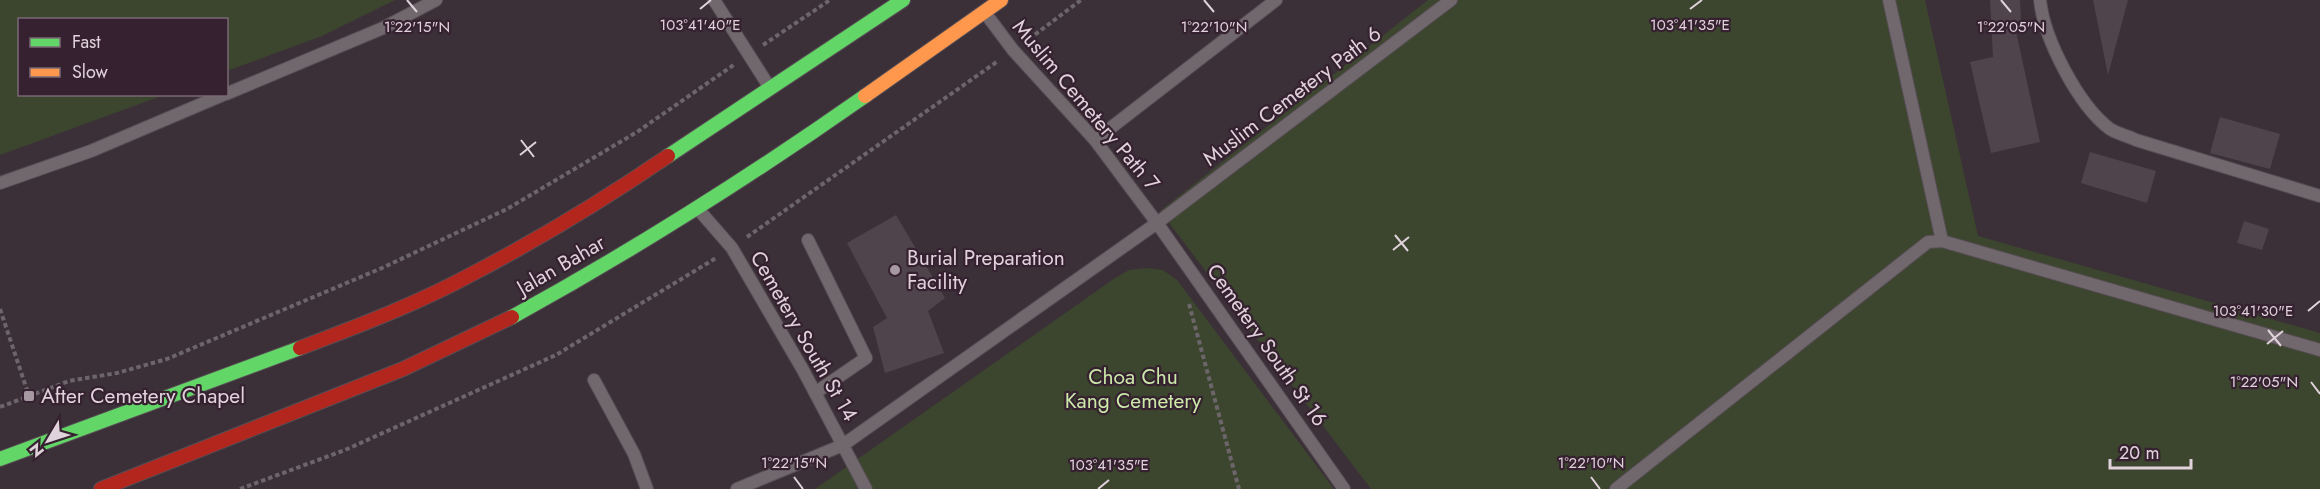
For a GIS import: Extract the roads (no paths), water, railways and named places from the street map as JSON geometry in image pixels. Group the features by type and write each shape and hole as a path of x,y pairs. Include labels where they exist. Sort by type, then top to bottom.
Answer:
{"main road":[{"name":"Jalan Bahar","path":"0,459 316,342 381,316 471,275 563,223 771,89 903,0"},
{"name":"Jalan Bahar","path":"101,489 403,369 489,330 592,273 698,208 806,137 1001,0"}],"lane":[{"path":"228,93 383,28 436,0"},
{"path":"714,0 771,89"},
{"path":"1095,140 1276,0"},
{"name":"Muslim Cemetery Path 6","path":"737,489 843,445 1157,224 1451,0"},
{"path":"1889,0 1942,241"},
{"path":"2040,0 2058,60 2088,108 2112,130 2136,140 2320,196"},
{"name":"Muslim Cemetery Path 7","path":"984,12 1013,50 1095,140 1157,224"},
{"path":"0,183 91,151 221,96"},
{"name":"Cemetery South St 14","path":"698,208 732,248 815,393 866,489"},
{"name":"Cemetery South St 16","path":"1157,224 1344,489"},
{"path":"808,240 866,358 815,393"},
{"path":"1616,489 1928,242 1942,241 2320,350"},
{"path":"594,380 634,454 647,489"}],"place":[{"name":"Burial Preparation Facility","path":"895,270"},
{"name":"After Cemetery Chapel","path":"29,396"}],"park label":[{"name":"Choa Chu Kang Cemetery","path":"1133,389"}]}
